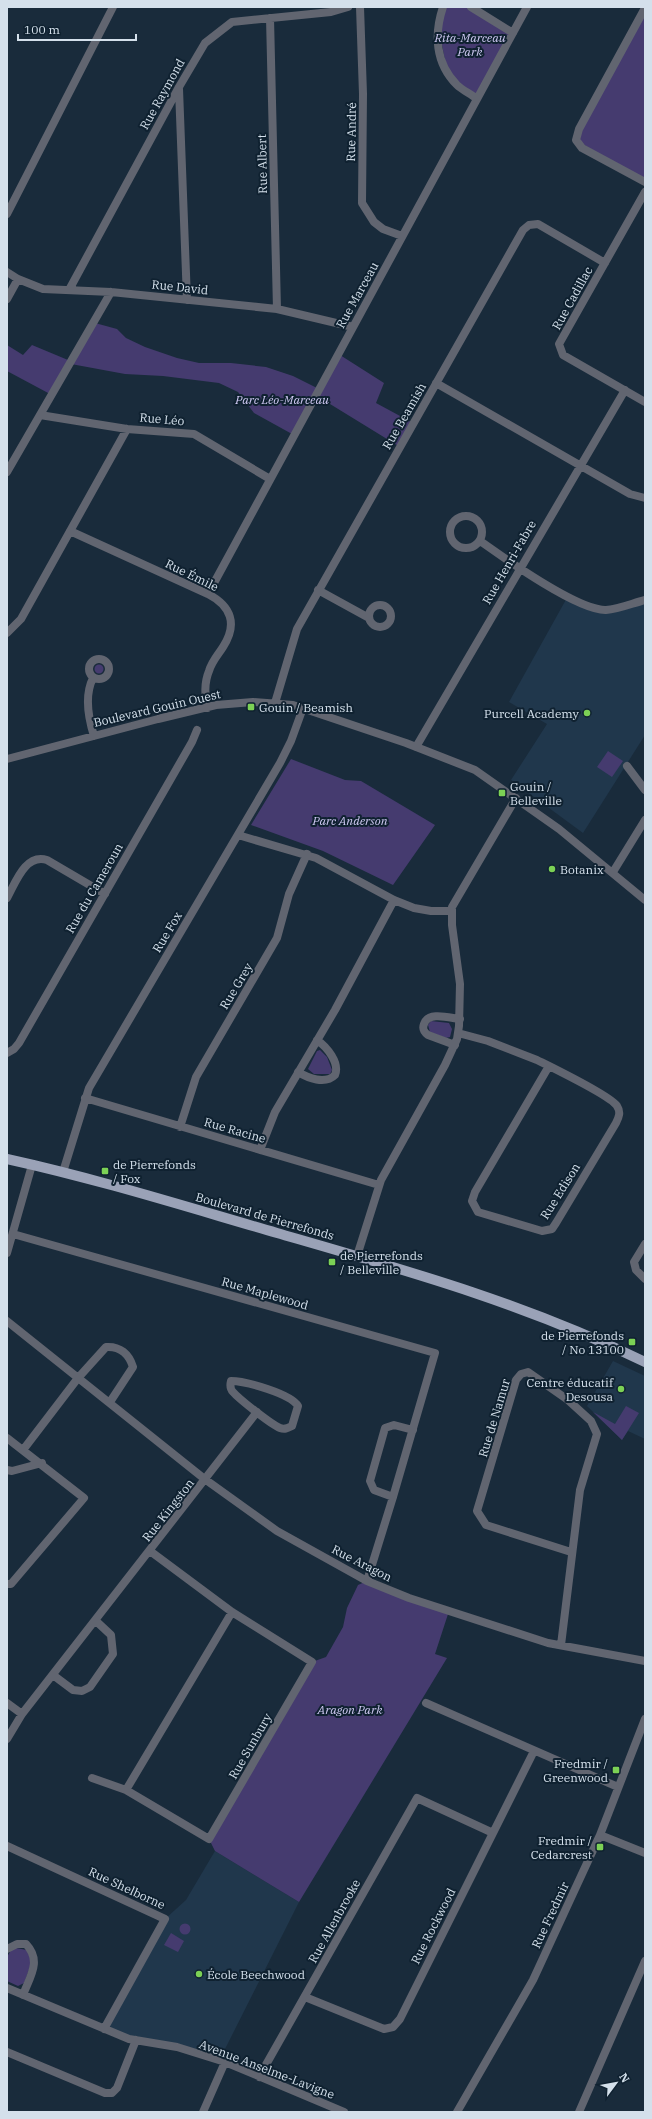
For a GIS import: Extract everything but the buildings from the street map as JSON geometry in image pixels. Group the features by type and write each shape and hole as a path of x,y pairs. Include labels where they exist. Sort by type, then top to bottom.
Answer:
{"main road":[{"name":"Boulevard de Pierrefonds","path":"7,1159 63,1172 357,1256 463,1288 515,1306 581,1332 645,1362"}],"street":[{"path":"7,214 113,7"},
{"name":"Rue Raymond","path":"69,290 178,87 205,43 232,22 331,12 348,7"},
{"name":"Rue André","path":"360,7 363,94 362,203 374,222 383,229 402,236"},
{"path":"443,7 438,24 437,41 440,56 447,71 457,85 477,99"},
{"path":"471,7 513,33"},
{"name":"Rue Marceau","path":"208,594 527,7"},
{"path":"645,10 578,129 576,140 582,148 645,182"},
{"name":"Rue Albert","path":"270,18 277,309"},
{"path":"178,87 187,300"},
{"name":"Rue Cadillac","path":"645,192 560,344 560,350 563,355 645,402"},
{"name":"Rue Beamish","path":"275,703 297,629 523,230 530,225 538,224 605,263"},
{"name":"Rue David","path":"7,272 18,280 43,289 111,292 277,309 353,327"},
{"path":"7,299 18,280"},
{"path":"7,472 111,292"},
{"path":"436,383 630,494 645,498"},
{"name":"Rue Henri-Fabre","path":"416,747 625,390"},
{"name":"Rue Léo","path":"40,415 127,429 194,434 270,479"},
{"path":"7,633 21,619 127,429"},
{"path":"463,516 474,518 478,521 482,531 480,542 471,548 466,549 452,542 450,531 454,522 463,516"},
{"name":"Rue Émile","path":"70,531 208,594 227,609 231,617 231,627 224,647 216,656 208,672 205,692 207,708"},
{"path":"480,542 519,569 593,608 607,610 645,600"},
{"path":"318,590 369,618"},
{"path":"93,678 89,689 88,703 94,736"},
{"name":"Boulevard Gouin Ouest","path":"7,759 207,708 247,702 275,703 303,708 416,747 475,770 516,798 613,872 645,900"},
{"name":"Rue Fox","path":"63,1172 85,1098 94,1079 286,751 303,708"},
{"name":"Rue du Cameroun","path":"7,1053 20,1043 192,742 196,730"},
{"path":"627,766 645,790"},
{"path":"357,1256 379,1185 455,1045 460,1018 460,976 451,911 456,899 516,798"},
{"path":"613,872 645,820"},
{"path":"238,835 307,854 324,861 394,900 424,911 451,911"},
{"name":"Rue Grey","path":"180,1127 196,1077 277,938 289,894 307,854"},
{"path":"7,898 25,866 37,859 46,860 105,894"},
{"path":"260,1150 270,1122 318,1040 394,900"},
{"path":"455,1045 428,1035 424,1032 423,1025 426,1020 432,1017 460,1018"},
{"name":"Rue Edison","path":"458,1033 507,1048 549,1066 613,1101 617,1105 619,1114 554,1226 548,1231 542,1232 478,1212 472,1201 475,1192 549,1066"},
{"path":"298,1072 323,1080 335,1075 337,1069 335,1061 318,1040"},
{"name":"Rue Racine","path":"85,1098 379,1185"},
{"path":"7,1253 32,1165"},
{"name":"Rue Maplewood","path":"13,1234 435,1354 393,1498 367,1580"},
{"path":"645,1244 634,1262 636,1270 645,1279"},
{"name":"Rue Aragon","path":"7,1321 206,1480 277,1531 367,1580 409,1598 548,1643 645,1661"},
{"path":"23,1450 78,1378 106,1347 115,1347 130,1357 133,1367 110,1402"},
{"name":"Rue de Namur","path":"561,1645 571,1552 580,1490 597,1434 591,1420 568,1400 528,1372 521,1374 516,1380 477,1511 486,1526 571,1552"},
{"path":"231,1381 240,1381 270,1390 295,1401 298,1406 292,1426 286,1429 280,1428 257,1412 233,1392 230,1385 231,1381"},
{"name":"Rue Kingston","path":"7,1739 22,1714 206,1480 257,1412"},
{"path":"393,1498 374,1490 370,1481 385,1428 394,1425 413,1430"},
{"path":"7,1438 42,1463 84,1498 10,1584 7,1584"},
{"path":"7,1470 12,1471 42,1463"},
{"name":"Rue Sunbury","path":"92,1778 126,1790 209,1839 312,1662 232,1612 150,1551"},
{"path":"126,1790 232,1612"},
{"path":"53,1676 73,1690 82,1691 90,1687 113,1654 111,1636 96,1621"},
{"path":"7,1703 22,1714"},
{"path":"426,1704 618,1787"},
{"name":"Rue Fredmir","path":"457,2112 526,1994 600,1835 645,1719"},
{"name":"Rue Rockwood","path":"305,1997 384,2029 393,2027 400,2019 534,1750"},
{"name":"Rue Allenbrooke","path":"259,2076 417,1798 493,1832"},
{"path":"600,1835 645,1854"},
{"name":"Rue Shelborne","path":"7,1846 165,1919 104,2029"},
{"path":"7,1949 17,1944 26,1944 34,1952 35,1962 23,1995"},
{"path":"579,2112 645,1961"},
{"name":"Avenue Anselme-Lavigne","path":"7,1988 104,2029 136,2040 177,2047 225,2062 344,2112"},
{"path":"7,2052 105,2093 112,2093 117,2088 136,2040"},
{"path":"204,2112 225,2062"}],"shaded area":[{"name":"Purcell Academy","path":"568,596 593,608 645,600 645,735 583,833 511,780 547,724 509,702"},
{"name":"Centre éducatif Desousa","path":"613,1361 645,1376 645,1439 628,1431 622,1440 587,1406"},
{"name":"École Beechwood","path":"215,1851 299,1902 224,2051 225,2062 104,2029 165,1919 186,1900"}],"green space":[{"name":"Rita-Marceau Park","path":"445,7 471,7 513,33 477,99 447,71 438,24"},
{"path":"645,11 645,182 576,140"},
{"name":"Parc Léo-Marceau","path":"95,323 117,329 126,338 145,347 177,358 199,363 231,363 266,367 293,376 319,389 292,434 254,413 238,392 219,383 163,376 125,374 71,364"},
{"path":"7,345 23,355 32,345 68,360 50,394 7,371"},
{"name":"Parc Léo-Marceau","path":"340,355 384,383 376,403 413,423 400,447 317,396"},
{"path":"97,665 101,665 103,669 101,673 97,673 95,671 95,667"},
{"path":"608,751 623,761 612,777 597,767"},
{"name":"Parc Anderson","path":"291,759 345,780 361,781 435,825 393,885 323,851 251,825"},
{"path":"431,1021 449,1023 452,1029 450,1037 446,1038 430,1032 428,1025"},
{"path":"320,1050 327,1057 332,1070 330,1074 314,1074 308,1069 317,1051"},
{"path":"626,1406 639,1413 622,1440 593,1412 615,1424"},
{"name":"Aragon Park","path":"367,1581 449,1611 435,1654 447,1658 299,1902 215,1851 209,1839 312,1662 326,1657 343,1627 347,1608 358,1585"},
{"path":"183,1924 187,1924 189,1925 189,1933 183,1934 180,1931 180,1927"},
{"path":"171,1933 184,1941 178,1952 164,1945"},
{"path":"16,1948 27,1950 32,1962 24,1983 18,1986 7,1981 7,1957 11,1950"}],"place":[{"name":"Gouin / Beamish","path":"251,707"},
{"name":"Purcell Academy","path":"587,713"},
{"name":"Gouin / Belleville","path":"502,793"},
{"name":"Botanix","path":"552,869"},
{"name":"de Pierrefonds / Fox","path":"105,1171"},
{"name":"de Pierrefonds / Belleville","path":"332,1262"},
{"name":"de Pierrefonds / No 13100","path":"632,1342"},
{"name":"Centre éducatif Desousa","path":"621,1389"},
{"name":"Fredmir / Greenwood","path":"616,1770"},
{"name":"Fredmir / Cedarcrest","path":"600,1847"},
{"name":"École Beechwood","path":"199,1974"}]}
